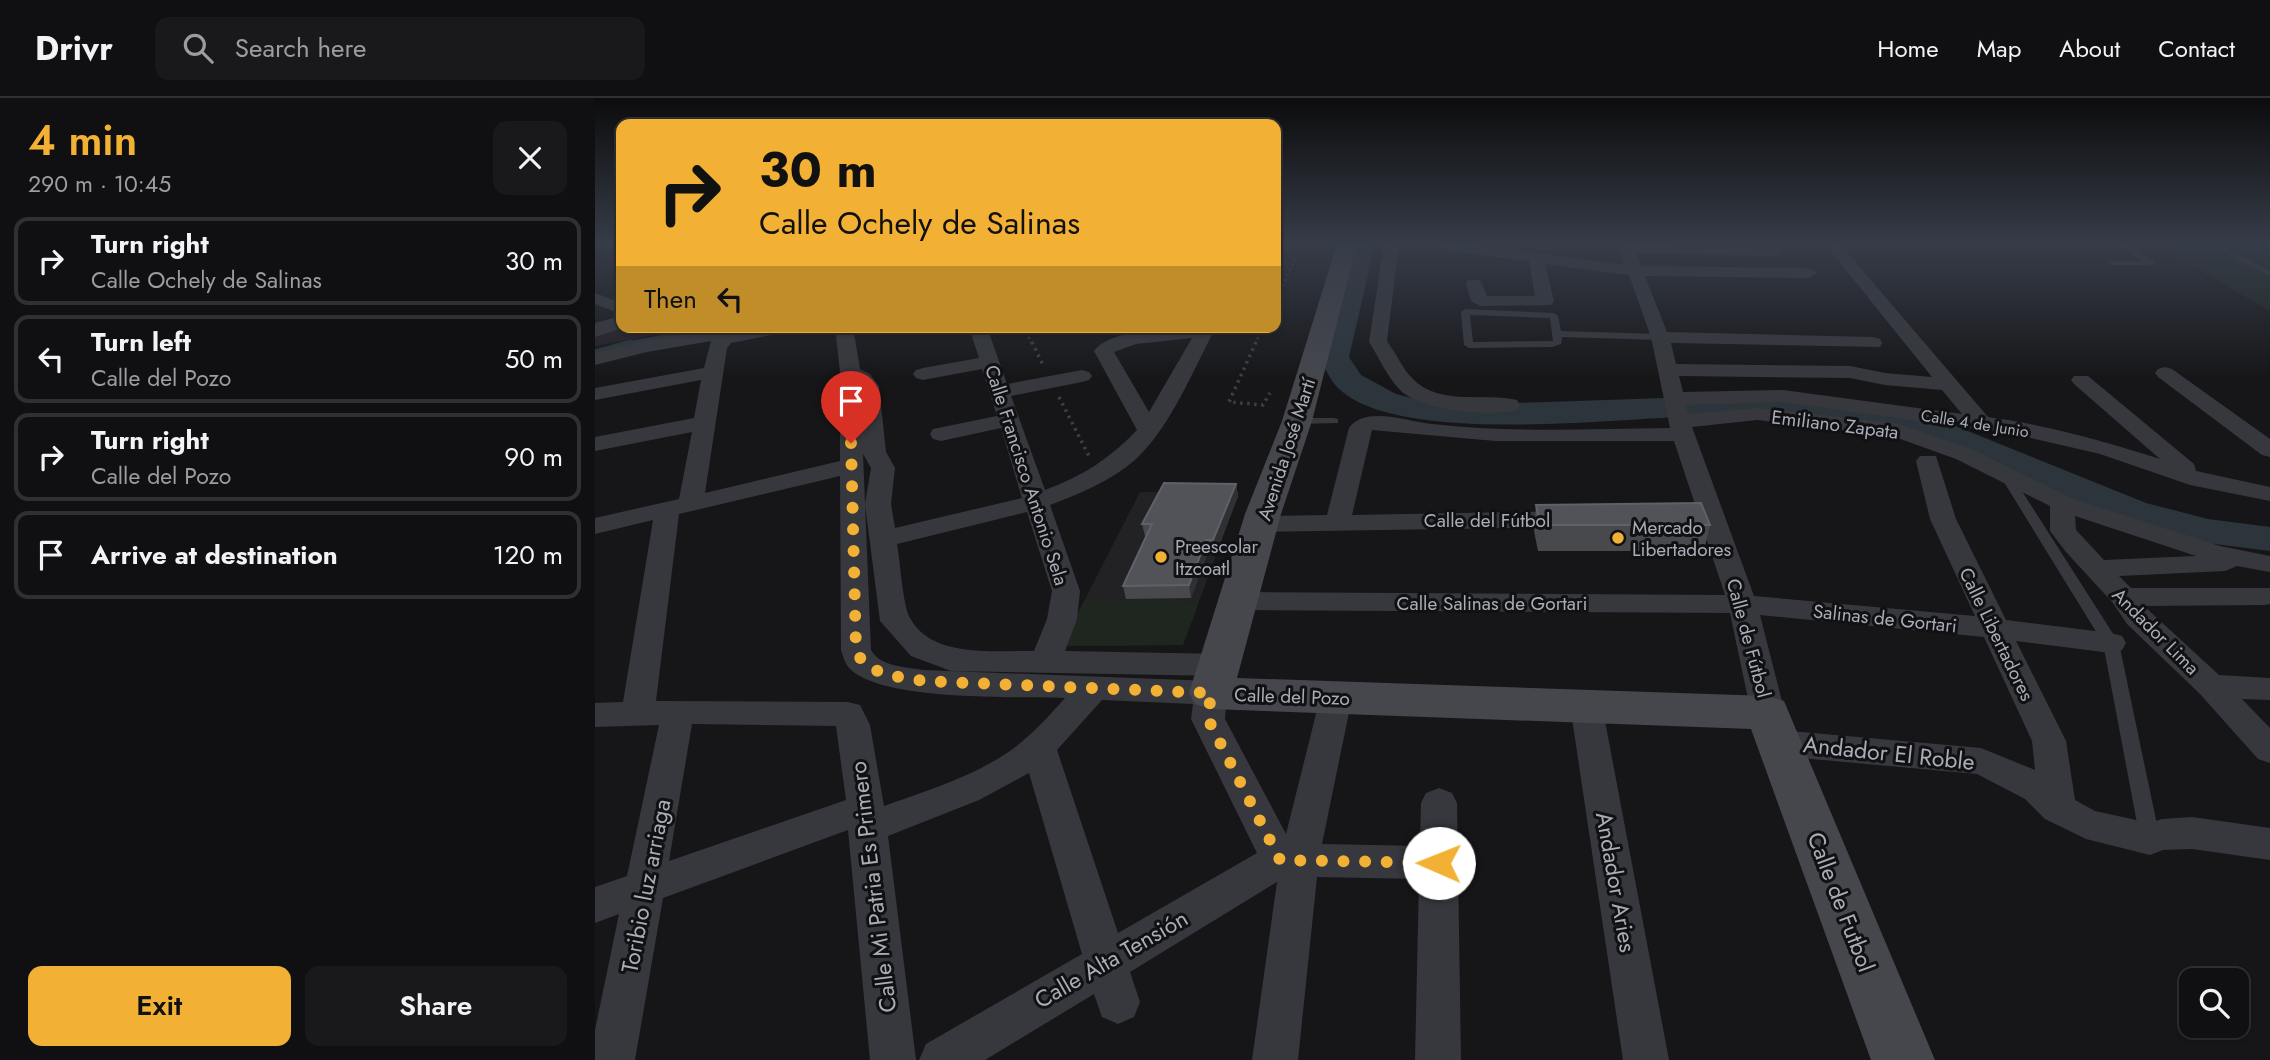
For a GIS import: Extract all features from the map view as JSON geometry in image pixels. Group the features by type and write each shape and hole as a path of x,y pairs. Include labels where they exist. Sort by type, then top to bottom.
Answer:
{"main road":[{"name":"Avenida José Martí","path":"1216,679 1262,524 1297,421 1334,289"},
{"name":"Calle del Pozo","path":"1216,679 1336,698 1586,705 1774,728"},
{"name":"Calle de Futbol","path":"1774,728 1903,1060"}],"street":[{"path":"1386,289 1378,342 1391,356 1405,385 1419,394 1445,402 1509,405"},
{"path":"1476,289 1480,301 1545,301 1542,289"},
{"path":"1338,521 1360,428 1365,424 1374,422 1433,431 1557,437 1678,417 1660,337 1641,289"},
{"path":"1869,289 1980,424"},
{"path":"595,297 616,290"},
{"path":"595,297 616,307"},
{"path":"595,330 616,324"},
{"path":"595,359 647,346 736,333"},
{"path":"638,712 679,507 705,423 721,340 748,333"},
{"name":"Calle del Pozo","path":"851,333 856,650 860,661 882,674 923,681 1092,690 1216,679"},
{"name":"Calle Francisco Antonio Sela","path":"980,333 1066,591 1059,636 1044,661"},
{"path":"1149,431 1104,351 1108,346 1124,342 1180,333"},
{"path":"883,539 1036,501 1098,475 1121,462 1149,431 1203,333"},
{"path":"1660,337 1873,342"},
{"path":"923,374 989,362"},
{"path":"1666,370 1850,372 1885,379 1947,384"},
{"path":"595,395 713,372"},
{"path":"851,372 863,377 869,386 874,452 883,468 878,504 895,621 922,649 951,660 1044,661 1216,679 1208,719 1289,861"},
{"path":"2165,373 2270,450"},
{"path":"1000,392 1082,376"},
{"path":"2081,380 2199,480"},
{"name":"Calle 4 de Junio","path":"1678,417 1783,396 2018,428 2095,446 2199,480 2270,494"},
{"name":"Emiliano Zapata","path":"1678,417 1757,414 1895,430 1964,454 2062,502 2220,558"},
{"name":"Calle de Fútbol","path":"1678,417 1743,604 1774,728"},
{"path":"941,434 1009,420"},
{"path":"595,444 705,423"},
{"name":"Calle Libertadores","path":"1928,461 1943,519 2049,741 2059,808"},
{"path":"595,526 851,466"},
{"name":"Andador Lima","path":"2062,502 2063,531 2123,597 2137,617 2211,687 2270,750"},
{"path":"1685,519 1713,518"},
{"name":"Calle del Fútbol","path":"1262,524 1602,519"},
{"path":"2095,569 2220,558 2270,564"},
{"path":"2220,558 2267,597"},
{"path":"2123,597 2267,597"},
{"name":"Calle Salinas de Gortari","path":"1240,601 1743,604"},
{"name":"Salinas de Gortari","path":"1743,604 1995,628 2111,643"},
{"path":"2211,687 2270,689"},
{"path":"595,905 992,778 1018,764 1039,747 1092,690"},
{"path":"1275,1060 1289,861 1336,698"},
{"name":"Andador Aries","path":"1586,705 1646,1060"},
{"path":"595,715 678,712"},
{"name":"Calle Mi Patria Es Primero","path":"678,712 848,714 853,725 866,818 893,1060"},
{"name":"Toribio luz arriaga","path":"612,1060 678,712"},
{"name":"Andador El Roble","path":"1774,728 1981,761 2038,789 2059,808 2086,824 2150,839 2160,834 2179,832 2270,844"},
{"path":"1039,747 1118,1002"},
{"path":"1438,1060 1439,803"},
{"path":"1289,861 1439,863"},
{"name":"Calle Alta Tensión","path":"942,1060 1106,961 1289,861"}],"lane":[{"path":"1465,312 1554,316 1558,334 1556,344 1469,345 1465,312"},
{"path":"1558,334 1660,337"},
{"path":"1297,421 1334,421"},
{"path":"2005,474 2111,643 2150,839"},
{"path":"2220,558 2270,559"}],"path":[{"path":"1027,333 1098,475"},
{"path":"1260,333 1229,402 1263,405 1270,393"}],"shaded area":[{"path":"2231,289 2270,289 2270,311"},
{"path":"616,326 616,333 666,333 595,346 595,333"},
{"name":"Preescolar Itzcoatl","path":"1140,492 1239,493 1183,645 1061,646"},
{"path":"1085,599 1199,602 1183,645 1061,646"}],"building":[{"path":"1164,483 1236,484 1213,540 1206,540 1189,585 1123,586 1152,524 1142,524"},
{"path":"1701,503 1710,525 1540,525 1536,505"}],"waterway":[{"path":"1351,289 1334,357 1350,382 1384,401 1418,410 1483,414 1664,408"},
{"path":"625,344 684,333"},
{"path":"595,352 631,342"},
{"path":"1696,406 1816,408 1918,421 2132,511 2207,531 2270,539"}],"place":[{"name":"Mercado Libertadores","path":"1618,538"},
{"name":"Preescolar Itzcoatl","path":"1161,557"}],"route":[{"path":"851,443 856,650 860,661 882,674 923,681 1211,693 1208,719 1280,860 1439,863"}]}
